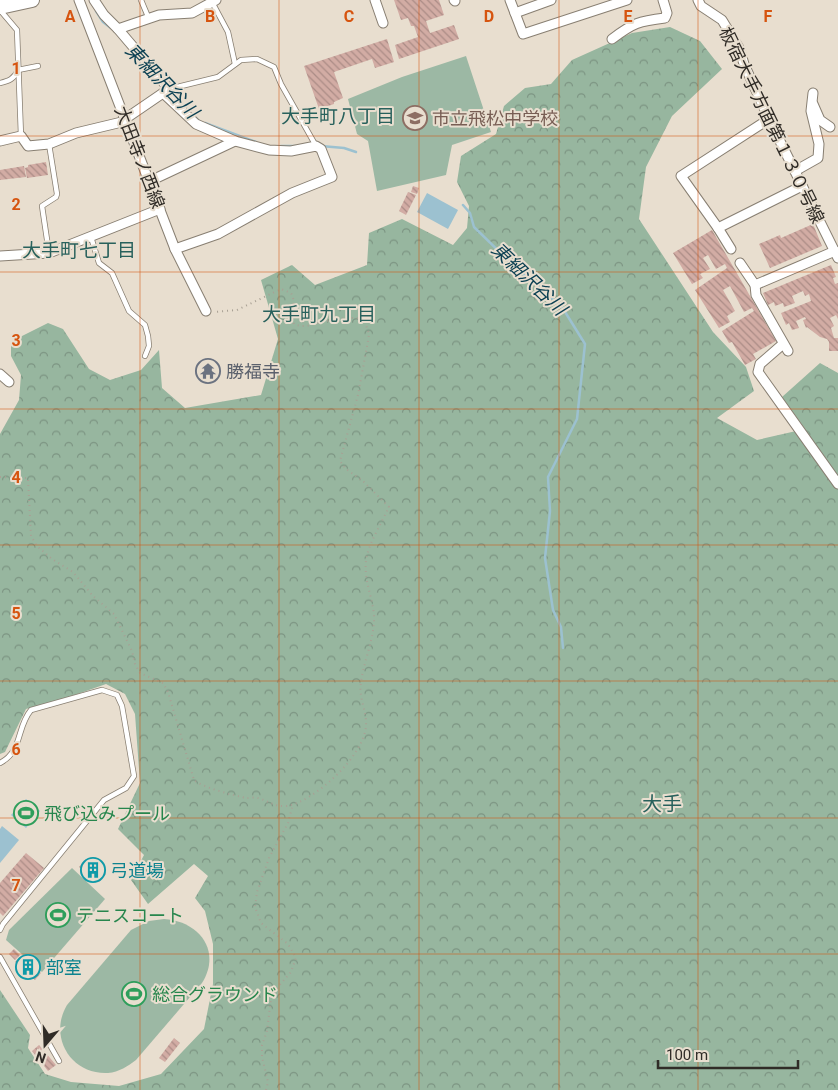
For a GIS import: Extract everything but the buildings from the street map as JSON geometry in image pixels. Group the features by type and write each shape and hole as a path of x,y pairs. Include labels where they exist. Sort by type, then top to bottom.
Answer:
{"main road":[{"path":"0,9 32,0"}],"street":[{"name":"大田寺ノ西線","path":"79,0 175,249 206,311"},
{"path":"94,0 104,16 118,29 166,91 196,124 235,141 269,150 292,151 315,143 324,153 332,177 292,193 218,234 175,249"},
{"path":"375,0 383,23"},
{"path":"510,0 523,34 626,0"},
{"path":"515,12 552,0"},
{"path":"612,39 630,26 642,21 665,18 667,13 663,0"},
{"name":"板宿大手方面第１３０号線","path":"698,0 701,6 722,20 739,48 744,64 769,119 836,255"},
{"path":"118,29 159,15 192,12 214,1"},
{"path":"0,140 21,136 28,146 49,144 76,133 126,120 166,91"},
{"path":"794,171 818,158 819,144 811,111 812,97 820,120 830,127"},
{"path":"731,249 681,176 769,119"},
{"path":"148,182 235,141"},
{"path":"718,228 802,186"},
{"path":"0,256 49,253 160,210"},
{"path":"755,286 836,255"},
{"path":"740,263 755,286 756,295 785,348 760,364 758,372 838,484"},
{"path":"0,374 9,382"}],"lane":[{"path":"141,0 150,18"},
{"path":"214,1 228,32 235,64"},
{"path":"0,9 16,30 21,136"},
{"path":"166,91 218,77 241,60 258,59 274,67 281,84 315,143"},
{"path":"18,70 38,66"},
{"path":"0,83 15,77 18,70"},
{"path":"49,144 57,194 56,197 42,206 49,253"},
{"path":"92,237 99,263 112,273 129,311 145,325 149,346 146,356"},
{"path":"0,764 12,756 18,743 24,718 31,710 102,690 117,695 122,706 134,776 126,788 104,800 0,930"},
{"path":"0,957 59,1061"}],"path":[{"path":"0,477 28,478 31,536 37,546 73,572 93,596 114,614 132,651 135,664 140,673 163,683 168,692 194,780 204,787 246,797 259,798 267,803 282,806 293,804 314,794 344,769 360,746 366,727 360,690 374,615 365,570 367,554 389,507 363,481 346,469 340,461 358,395 369,334 364,319 352,317 327,320 303,327 294,324 292,318 295,300 291,293 281,289 237,310 206,311"},
{"path":"266,1090 268,1082 262,1057 262,1045 267,1031 272,999 278,987 291,972 296,958 288,944 261,923 255,907 257,892 269,858 288,823 293,804"}],"green space":[{"path":"670,27 700,41 722,69 672,116 646,167 639,219 713,332 746,367 754,391 717,418 757,440 805,429 782,397 820,363 838,373 838,1090 0,1090 0,990 30,1035 28,1048 45,1074 71,1082 119,1086 161,1074 204,1029 213,984 213,944 205,911 195,898 208,876 194,864 148,904 131,880 144,855 118,829 140,783 135,714 125,694 106,684 26,709 5,752 0,754 0,434 19,400 21,375 11,356 11,345 22,336 48,323 63,329 89,369 110,380 141,370 159,350 162,388 185,408 261,395 278,339 261,280 292,265 315,285 367,265 369,233 402,219 453,245 467,228 469,206 457,182 461,156 496,134 504,106 525,88 551,84 572,60 632,33"},
{"path":"466,56 491,132 452,145 446,175 377,191 368,141 357,134 348,99 402,77"},
{"name":"テニスコート","path":"72,868 105,899 42,972 6,940 9,930"},
{"name":"総合グラウンド","path":"164,919 188,925 204,940 208,949 209,960 208,971 202,983 136,1060 120,1070 108,1073 95,1072 83,1068 66,1052 62,1041 60,1029 67,1005 131,930 149,921"}],"water":[{"path":"427,193 458,210 448,229 417,212"},
{"name":"飛び込みプール","path":"26,799 40,811 26,828 11,815"},
{"path":"2,826 19,840 0,863 0,829"}],"waterway":[{"name":"東細沢谷川","path":"96,11 103,22 111,28"},
{"name":"東細沢谷川","path":"170,92 200,122"},
{"name":"東細沢谷川","path":"205,123 256,142"},
{"name":"東細沢谷川","path":"281,146 298,146"},
{"name":"東細沢谷川","path":"321,146 344,148 356,152"},
{"name":"東細沢谷川","path":"463,205 470,213 474,227 514,266 562,307 585,344 577,419 548,477 550,511 545,558 553,610 561,627 563,648"}],"place":[{"name":"市立飛松中学校","path":"415,118"},
{"name":"勝福寺","path":"208,371"},
{"name":"飛び込みプール","path":"26,813"},
{"name":"弓道場","path":"93,870"},
{"name":"テニスコート","path":"58,915"},
{"name":"部室","path":"28,967"},
{"name":"総合グラウンド","path":"134,994"}],"district":[{"name":"大手町八丁目","path":"338,116"},
{"name":"大手町七丁目","path":"79,250"},
{"name":"大手町九丁目","path":"319,314"},
{"name":"大手","path":"662,804"}]}
